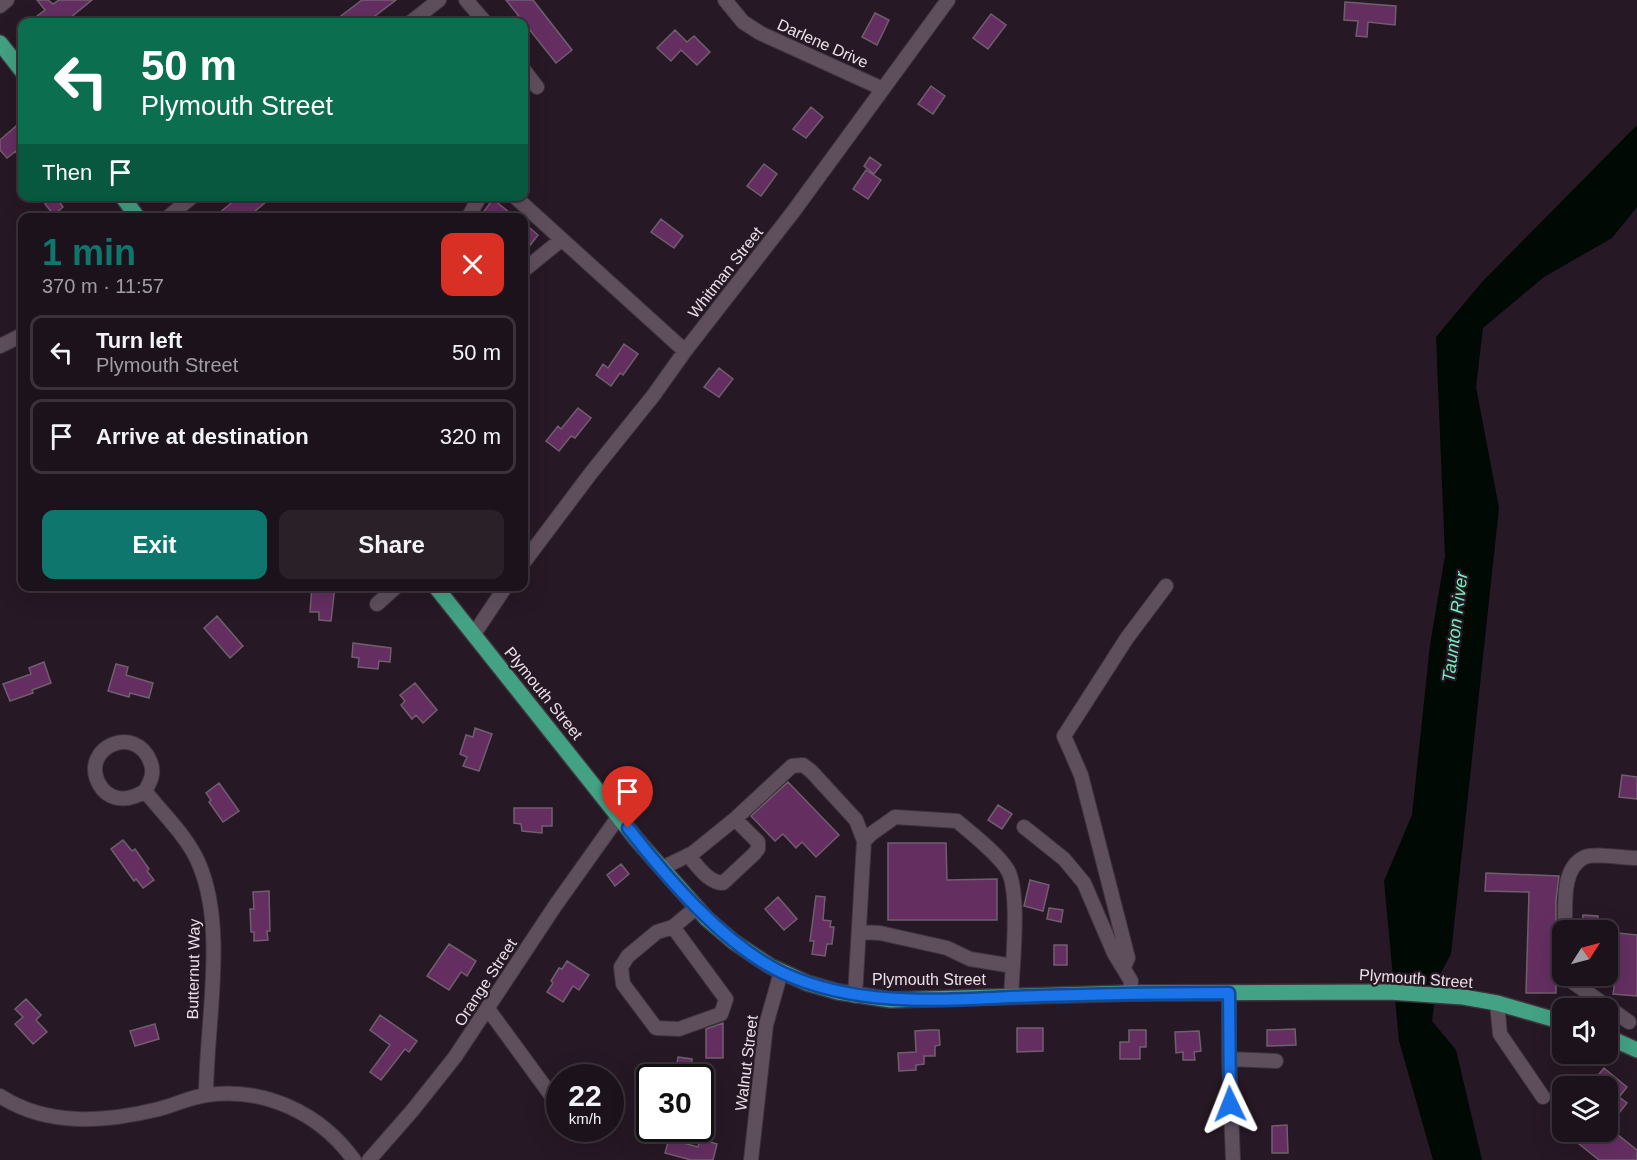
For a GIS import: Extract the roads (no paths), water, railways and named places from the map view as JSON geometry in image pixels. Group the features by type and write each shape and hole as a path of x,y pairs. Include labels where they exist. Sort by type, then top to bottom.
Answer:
{"main road":[{"path":"0,43 12,64"},
{"name":"Plymouth Street","path":"439,591 619,816 707,919 734,942 781,972 822,988 855,996 891,1000 1130,993 1389,992 1443,995 1497,1003 1552,1019"},
{"path":"1618,1042 1637,1050"}],"street":[{"path":"0,6 7,0"},
{"path":"416,18 439,0"},
{"path":"466,0 482,18"},
{"name":"Darlene Drive","path":"725,0 743,22 760,33 883,89"},
{"name":"Whitman Street","path":"528,557 799,203 948,0"},
{"path":"528,75 537,87"},
{"path":"173,213 187,201"},
{"path":"519,201 685,351"},
{"path":"528,267 561,240"},
{"path":"0,346 18,337"},
{"path":"1124,967 1128,958 1081,776 1064,736 1127,638 1166,586"},
{"path":"377,604 391,591"},
{"path":"474,634 503,591"},
{"path":"124,741 139,745 147,753 153,767 151,781 145,791 125,800 113,797 102,789 95,776 96,760 101,752 112,744 124,741"},
{"path":"662,868 688,855 735,819 792,766 803,765 856,820 864,841 855,996"},
{"name":"Butternut Way","path":"145,791 189,845 205,880 210,906 213,969 206,1058 206,1095"},
{"name":"Orange Street","path":"369,1160 437,1081 488,1009 555,906 619,816"},
{"path":"864,841 895,817 957,821 992,853 1010,875 1014,905 1011,997"},
{"path":"688,855 711,879 717,883 723,883 758,849 758,842 735,819"},
{"path":"1024,827 1064,860 1084,883 1114,953 1131,981 1130,993"},
{"path":"1565,920 1567,880 1576,863 1587,856 1637,858"},
{"path":"673,927 726,999 721,1014 680,1029 656,1028 623,984 621,967 628,956 657,932 673,927 697,907"},
{"path":"859,932 880,933 947,948 970,959 1012,966"},
{"name":"Walnut Street","path":"751,1160 766,1025 781,972"},
{"path":"1578,986 1633,1023 1618,1034"},
{"path":"1229,993 1233,1160"},
{"path":"1497,1003 1500,1034 1543,1097"},
{"path":"488,1009 546,1088"},
{"path":"1229,1059 1276,1061"},
{"path":"0,1096 26,1110 52,1118 88,1119 107,1119 160,1109 206,1095 231,1094 259,1097 290,1105 316,1123 354,1160"}],"water":[{"name":"Taunton River","path":"1637,125 1637,207 1612,238 1544,277 1483,328 1476,387 1499,508 1451,954 1438,978 1432,1021 1456,1050 1482,1160 1433,1160 1399,1041 1384,881 1412,815 1430,645 1445,556 1436,337 1482,282"}]}
